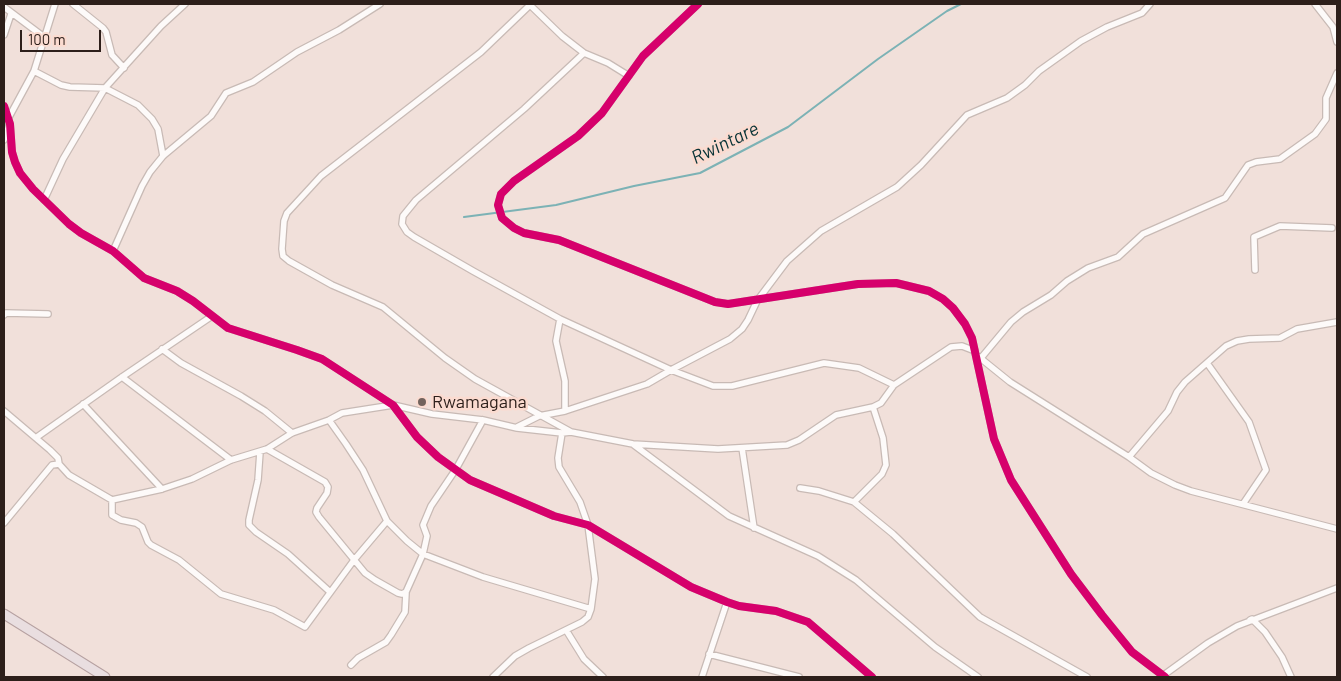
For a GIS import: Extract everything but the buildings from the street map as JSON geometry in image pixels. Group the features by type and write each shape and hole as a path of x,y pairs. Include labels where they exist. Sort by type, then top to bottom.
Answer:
{"highway":[{"path":"4,614 105,677"}],"street":[{"path":"4,140 9,122 34,71 55,4"},
{"path":"73,4 103,28 106,32 112,55 124,68"},
{"path":"44,200 63,160 105,88 161,26 185,4"},
{"path":"113,251 142,186 162,156 211,116 226,93 253,82 297,52 380,4"},
{"path":"698,4 643,56 602,113 578,136 514,181 501,194 498,205 502,218 514,228 524,233 559,240 715,302 728,304 858,284 896,283 929,291 943,299 953,308 965,324 972,338 994,439 1011,480 1071,574 1102,615 1132,652 1163,677 1208,643 1237,626 1337,588"},
{"path":"517,428 539,416 565,412 647,384 730,339 742,329 756,301 787,261 801,247 838,220 897,187 967,115 1007,98 1025,85 1039,71 1081,41 1107,27 1142,14 1150,4"},
{"path":"1315,4 1333,27 1337,42"},
{"path":"629,76 584,53 562,36 530,5 481,52 321,176 287,213 284,221 283,256 332,285 383,307 445,358 475,379 571,432 633,444 690,449 787,445 799,440 836,415 873,407 881,403 894,385 951,347 962,346 977,354 1010,382 1129,457 1150,473 1182,489 1337,529"},
{"path":"4,7 44,37"},
{"path":"4,35 11,14"},
{"path":"584,53 524,109 416,200 403,216 402,224 407,232 560,319 671,370 713,386 724,387 824,363 859,368 894,385"},
{"path":"34,71 60,85 105,88 138,105 152,119 158,129 162,156"},
{"path":"977,354 1023,312 1051,295 1067,281 1088,268 1118,256 1143,234 1225,198 1248,165 1280,159 1315,134 1326,118 1326,98 1337,72"},
{"path":"4,106 9,122 15,162 20,173 32,189 81,233 113,251 144,278 177,292 228,328 322,359 393,405 432,414 483,420 517,428 562,433 571,432"},
{"path":"1255,270 1254,237 1280,226 1332,228"},
{"path":"4,315 6,313 48,314"},
{"path":"38,438 83,404 212,316"},
{"path":"560,319 556,341 565,381 565,412"},
{"path":"1129,457 1168,411 1179,390 1226,346 1237,341 1280,338 1298,329 1337,322"},
{"path":"162,349 180,363 257,406 292,433"},
{"path":"1207,363 1249,422 1266,470 1243,504"},
{"path":"122,377 230,460"},
{"path":"83,404 162,489"},
{"path":"4,411 38,438 58,458 59,464 69,475 112,500 162,489 192,479 230,460 267,449 292,433 329,420 342,413 393,405"},
{"path":"393,405 417,437 438,456 470,480 554,516 588,525 691,587 726,602 739,606 776,611 808,622 872,677"},
{"path":"854,502 882,474 886,465 883,438 873,407"},
{"path":"329,420 363,470 387,521 406,541 423,554 483,577 591,609"},
{"path":"352,665 358,658 386,642 392,636 405,612 406,593 423,554 427,536 423,525 431,506 456,469 483,420"},
{"path":"493,677 515,656 582,622 588,617 591,609 595,579 588,525 580,502 559,467 558,458 562,433"},
{"path":"633,444 729,516 818,556 856,580 935,647 978,677"},
{"path":"742,448 754,528"},
{"path":"267,449 325,482 328,487 327,493 316,512 365,573 398,593 406,593"},
{"path":"260,452 258,480 249,524 256,532 288,554 329,591"},
{"path":"4,523 52,465 59,464"},
{"path":"800,488 819,491 854,502 893,534 941,582 980,617 1087,677"},
{"path":"112,500 112,515 142,527 151,546 179,560 226,597 274,610 305,627 329,591 387,521"},
{"path":"702,677 726,602"},
{"path":"1240,622 1252,619 1265,632 1282,657 1291,677"},
{"path":"566,630 584,659 603,677"},
{"path":"709,654 799,677"}],"waterway":[{"name":"Rwintare","path":"464,217 556,205 634,186 700,173 788,127 878,59 947,11 961,4"}],"cycle path":[{"path":"698,4 643,56 602,113 578,136 514,181 501,194 498,205 502,218 514,228 524,233 559,240 715,302 728,304 858,284 896,283 929,291 943,299 953,308 965,324 972,338 994,439 1011,480 1071,574 1102,615 1132,652 1165,677"},
{"path":"4,106 10,124 12,152 15,162 20,173 33,189 69,224 113,251 144,278 177,291 228,328 322,359 393,405 417,437 438,457 470,480 554,516 588,525 691,587 739,606 776,611 808,622 872,677"}],"place":[{"name":"Rwamagana","path":"422,402"}]}
